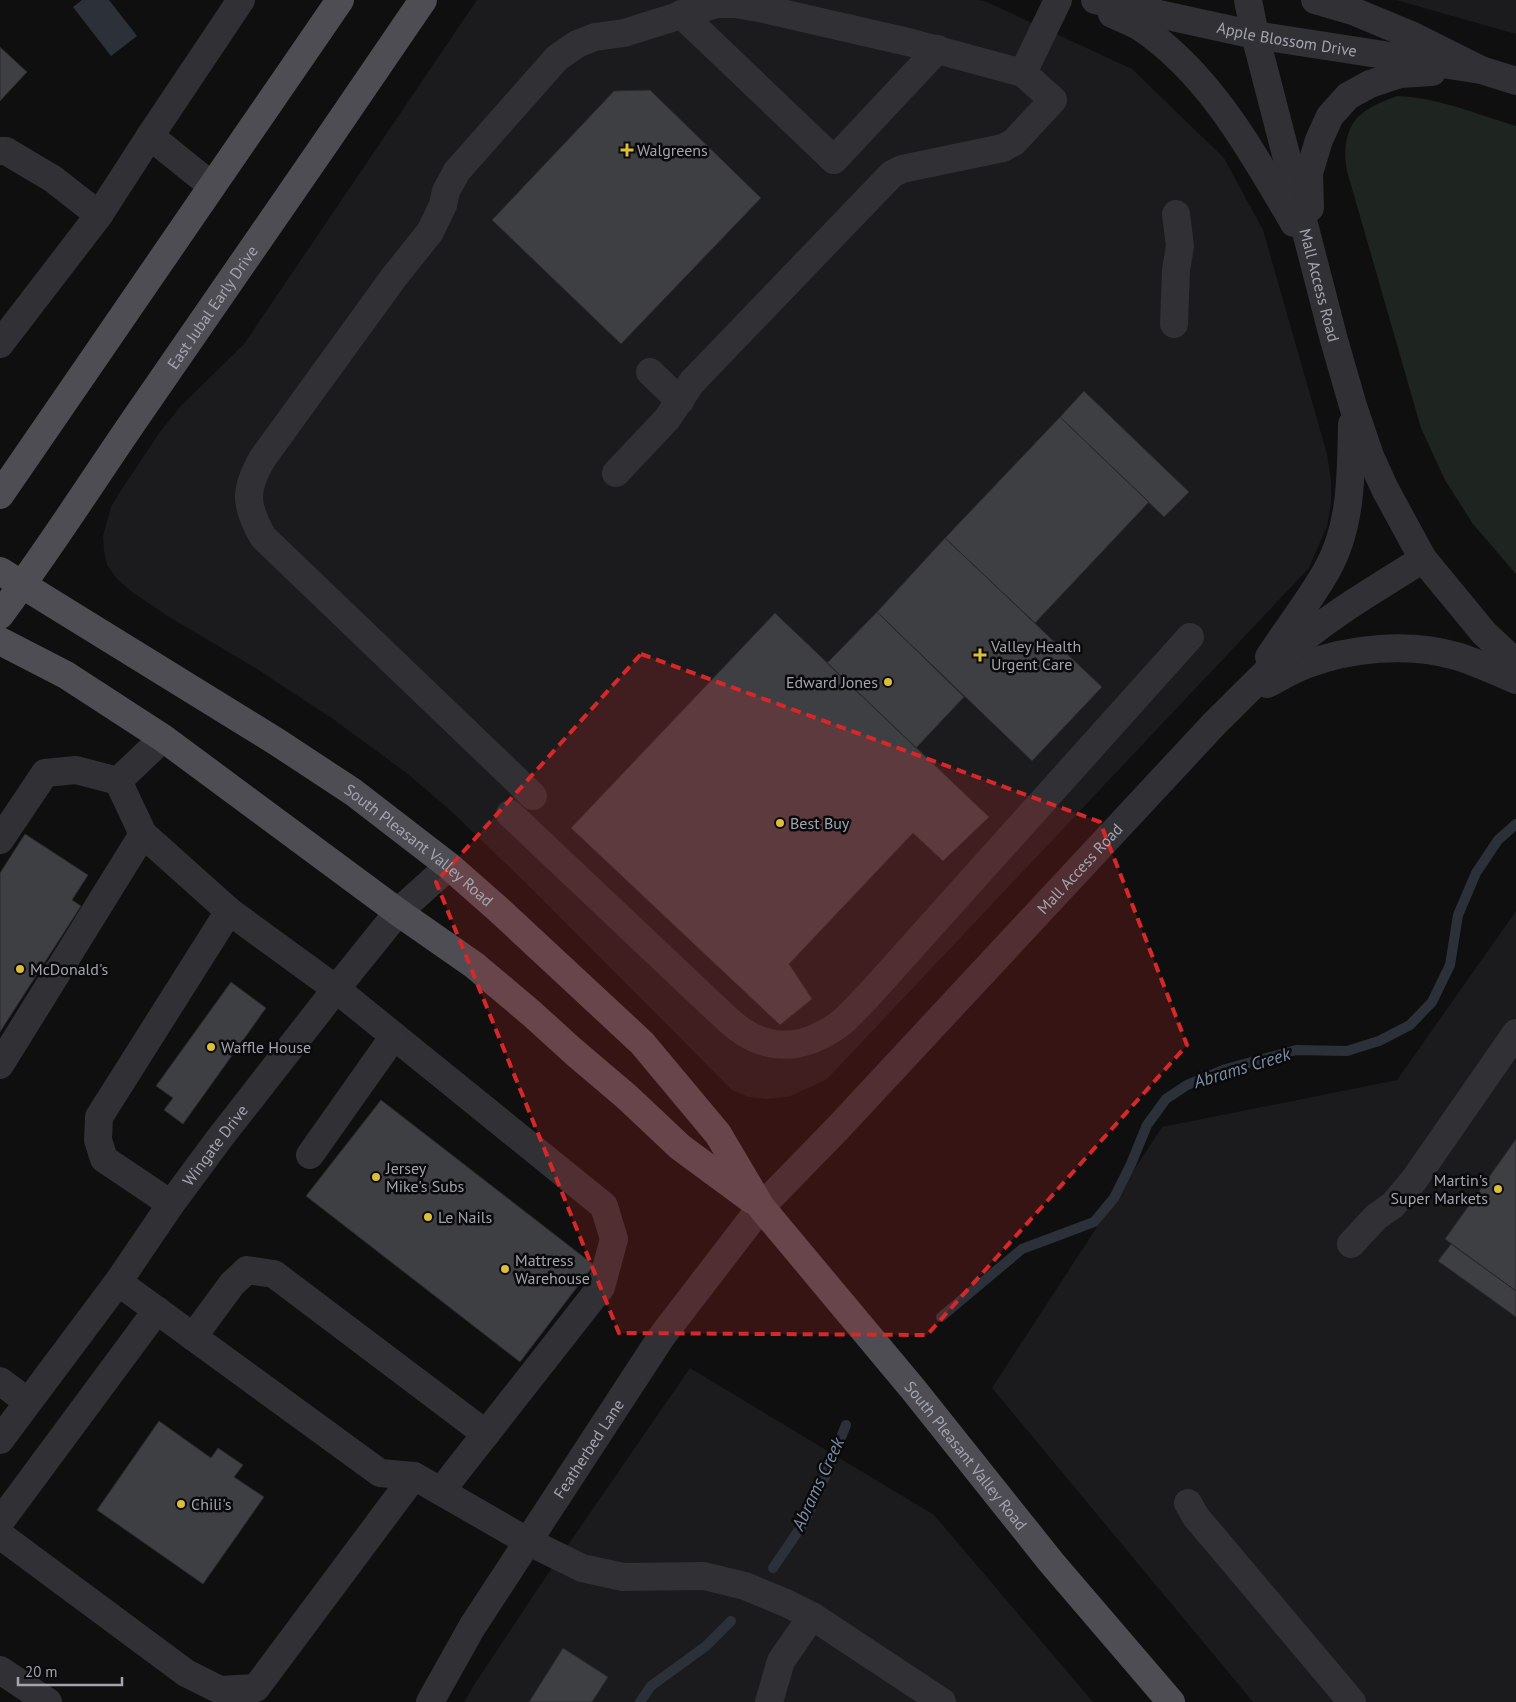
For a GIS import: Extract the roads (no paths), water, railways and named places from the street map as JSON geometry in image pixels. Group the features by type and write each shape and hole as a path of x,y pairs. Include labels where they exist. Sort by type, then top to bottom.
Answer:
{"main road":[{"path":"0,495 340,0"},
{"name":"East Jubal Early Drive","path":"0,615 11,578 423,0"},
{"name":"South Pleasant Valley Road","path":"11,578 300,757 353,792 449,866 642,1043 718,1134 761,1207 914,1389 1051,1562 1171,1702"},
{"name":"South Pleasant Valley Road","path":"0,641 66,675 163,738 474,966 531,1012 680,1147 761,1207"}],"street":[{"path":"0,344 99,215 241,0"},
{"path":"1022,73 1058,0"},
{"path":"1079,0 1138,26 1177,56 1200,81 1249,147 1310,250"},
{"name":"Apple Blossom Drive","path":"1096,0 1255,35 1481,70 1516,81"},
{"name":"Mall Access Road","path":"1248,0 1255,35 1310,250 1353,406 1370,456 1385,489 1423,559 1484,633 1516,663"},
{"name":"Apple Blossom Drive","path":"1314,0 1352,11 1413,36 1481,70"},
{"path":"534,796 262,537 250,507 248,490 253,475 262,459 394,277 430,232 443,205 446,191 457,171 557,58 577,44 595,37 624,33 717,4 735,4 764,9 938,49 1022,73 1053,100 1014,142 1003,148 902,169 892,174 692,382 667,419 616,472"},
{"path":"681,14 834,160 938,49"},
{"path":"1310,250 1310,173 1319,140 1330,116 1348,96 1370,84 1400,74 1481,70"},
{"path":"150,136 212,186"},
{"path":"0,152 6,151 53,178 99,215"},
{"path":"1174,324 1176,270 1180,246 1180,232 1176,214"},
{"path":"650,372 680,401"},
{"path":"1243,696 1327,570 1339,542 1345,519 1350,483 1353,406"},
{"name":"Mall Access Road","path":"761,1207 837,1129 1215,723 1290,650 1326,622 1423,559"},
{"path":"510,814 744,1032 780,1046 797,1044 818,1036 841,1023 868,996 1190,637"},
{"path":"1243,696 1304,665 1376,649 1409,649 1438,652 1456,656 1516,680"},
{"path":"118,781 163,738"},
{"path":"0,840 45,772 76,770 118,781"},
{"path":"118,781 143,834 229,911 336,988 604,1206 614,1239 601,1287 441,1491"},
{"path":"0,1064 143,834"},
{"name":"Wingate Drive","path":"0,1440 118,1282 171,1204 219,1139 336,988 398,912 449,866"},
{"path":"171,1204 104,1159 98,1140 100,1117 229,911"},
{"path":"1351,1244 1376,1216 1393,1205 1414,1180 1516,1033"},
{"path":"310,1155 394,1036"},
{"name":"Featherbed Lane","path":"430,1702 472,1627 662,1336 761,1207"},
{"path":"193,1337 232,1284 247,1270 274,1274 486,1434"},
{"path":"118,1282 380,1473 414,1476 527,1541 582,1568 599,1573 645,1578 704,1576 746,1586 812,1616 942,1702"},
{"path":"0,1522 157,1310"},
{"path":"0,1381 28,1402"},
{"path":"0,1535 186,1673 220,1690 256,1688 414,1476"},
{"path":"1188,1503 1196,1517 1352,1702"},
{"path":"769,1702 781,1661 812,1616"},
{"path":"0,1670 48,1702"}],"waterway":[{"name":"Abrams Creek","path":"941,1317 1022,1249 1094,1222 1114,1198 1147,1125 1166,1099 1187,1085 1226,1069 1296,1050 1347,1051 1379,1041 1410,1025 1432,1002 1450,965 1458,915 1476,873 1498,840 1516,824"},
{"name":"Abrams Creek","path":"773,1568 805,1521 846,1425"},
{"name":"Abrams Creek","path":"640,1702 651,1686 706,1646 731,1621"}],"place":[{"name":"Walgreens","path":"627,150"},
{"name":"Valley Health Urgent Care","path":"980,655"},
{"name":"Edward Jones","path":"888,682"},
{"name":"Best Buy","path":"780,823"},
{"name":"McDonald's","path":"20,969"},
{"name":"Waffle House","path":"211,1047"},
{"name":"Jersey Mike's Subs","path":"376,1177"},
{"name":"Martin's Super Markets","path":"1498,1189"},
{"name":"Le Nails","path":"428,1217"},
{"name":"Mattress Warehouse","path":"505,1269"},
{"name":"Chili's","path":"181,1504"}]}
